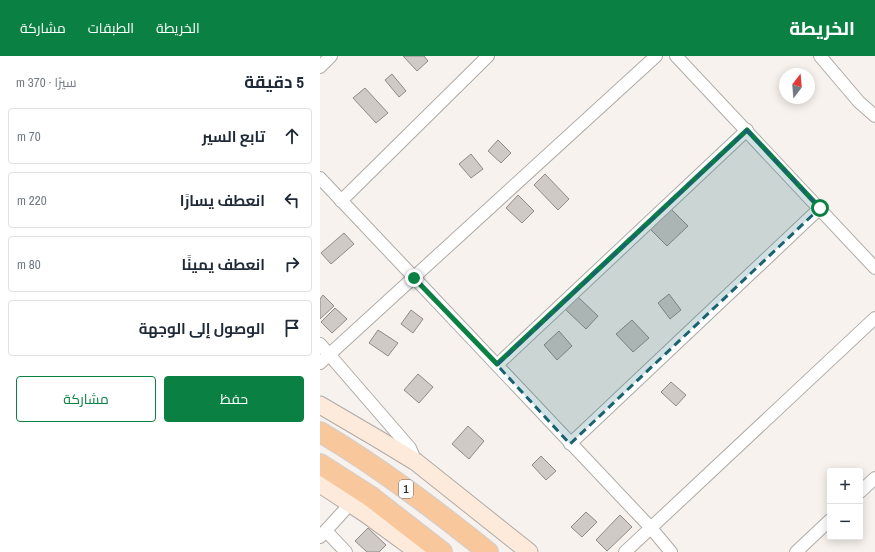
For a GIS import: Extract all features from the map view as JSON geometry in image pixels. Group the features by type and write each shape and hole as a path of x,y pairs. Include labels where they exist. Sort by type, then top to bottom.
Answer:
{"highway":[{"name":"1","path":"320,432 343,446 436,510 488,552"},
{"name":"1","path":"320,464 370,496 442,552"}],"main road":[{"path":"320,405 416,462 529,552"},
{"path":"320,484 418,552"}],"street":[{"path":"320,67 331,56"},
{"path":"341,201 488,56"},
{"path":"320,363 656,56"},
{"path":"676,56 875,268"},
{"path":"820,56 859,102 875,116"},
{"path":"497,364 747,130"},
{"path":"320,178 651,528 671,552"},
{"path":"570,444 820,208"},
{"path":"625,552 875,318"},
{"path":"320,344 410,448 416,462"},
{"path":"863,489 875,478"},
{"path":"346,552 323,534 350,504"},
{"path":"796,552 827,523"}],"highlighted area":[{"path":"747,130 820,208 570,444 497,365"}],"building":[{"path":"403,56 424,56 428,61 417,71"},
{"path":"392,74 406,91 399,97 385,80"},
{"path":"365,88 388,113 376,123 353,98"},
{"path":"498,140 511,153 501,163 488,151"},
{"path":"471,154 483,169 471,178 459,164"},
{"path":"545,174 569,199 558,210 534,185"},
{"path":"518,195 534,211 522,223 506,208"},
{"path":"671,209 688,226 667,246 650,229"},
{"path":"344,233 354,244 331,264 321,253"},
{"path":"669,294 681,310 670,319 658,303"},
{"path":"323,295 334,306 320,319 320,299"},
{"path":"577,296 598,316 586,329 565,309"},
{"path":"335,308 347,319 332,333 321,322"},
{"path":"411,310 423,319 413,333 401,324"},
{"path":"632,320 649,338 633,352 616,334"},
{"path":"378,330 398,343 388,356 369,343"},
{"path":"559,331 572,346 557,360 544,345"},
{"path":"418,374 433,387 419,403 404,390"},
{"path":"671,382 686,395 676,406 661,392"},
{"path":"468,426 484,441 469,459 452,444"},
{"path":"541,456 556,471 546,480 532,465"},
{"path":"586,512 597,522 582,537 571,527"},
{"path":"620,515 632,527 607,551 596,540"},
{"path":"368,528 386,545 379,552 367,552 355,541"}],"route":[{"path":"414,278 497,364 747,130 820,208"}]}
